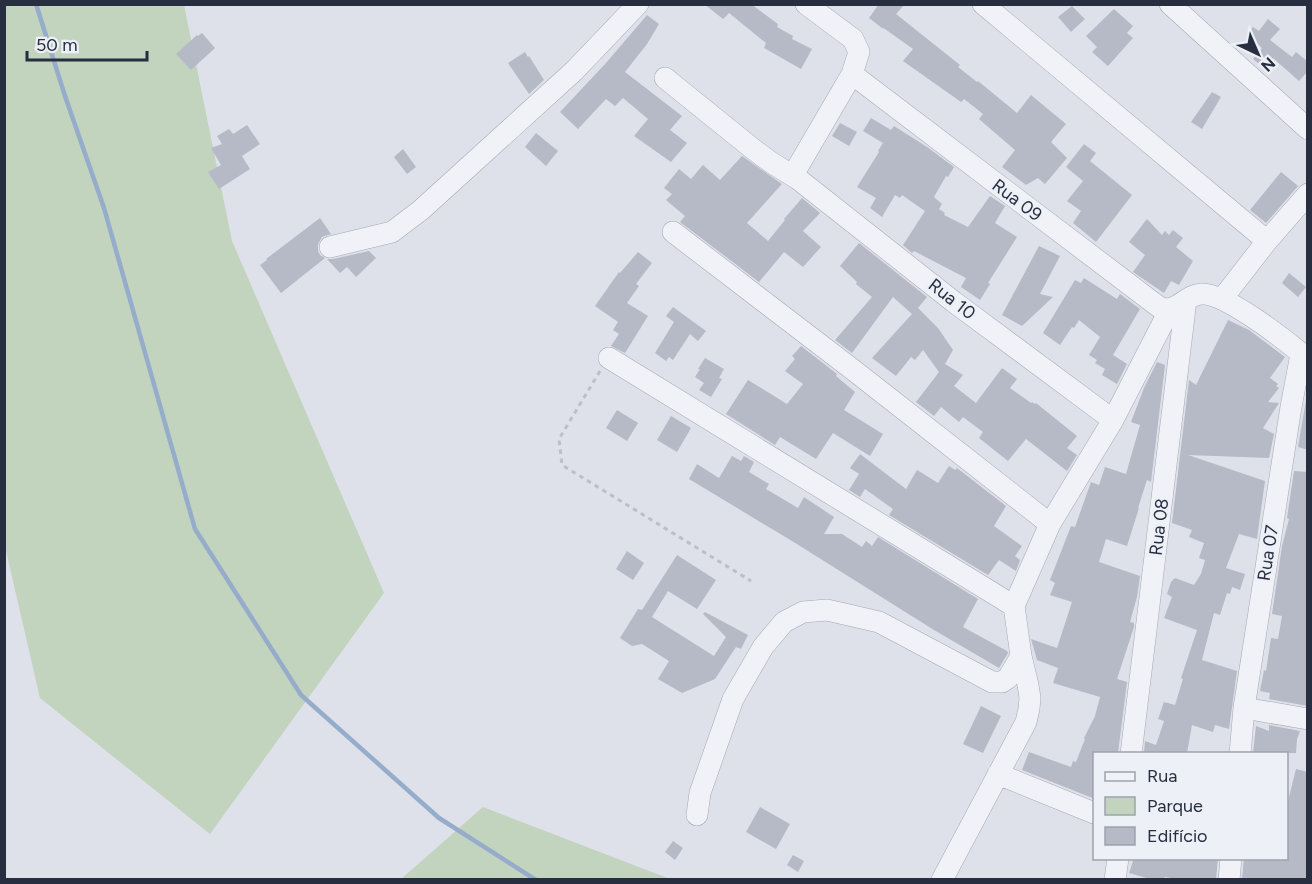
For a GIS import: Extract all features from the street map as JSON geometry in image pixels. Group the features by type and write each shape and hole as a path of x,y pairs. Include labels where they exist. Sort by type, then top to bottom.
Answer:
{"street":[{"path":"330,247 392,232 421,210 574,71 638,4"},
{"path":"793,176 852,74 859,52 852,39 806,4"},
{"path":"983,4 1267,241"},
{"path":"1170,4 1308,129"},
{"name":"Rua 09","path":"852,74 1159,307 1162,309 1178,304"},
{"name":"Rua 10","path":"665,78 954,302 1113,420"},
{"path":"1222,299 1267,241 1308,194"},
{"path":"673,232 1050,524"},
{"path":"942,879 1026,722 1029,709 1028,685 1021,656 1014,606 1050,524 1113,420 1178,304 1199,294 1213,295 1264,325 1304,356"},
{"name":"Rua 08","path":"1131,752 1178,304"},
{"name":"Rua 07","path":"1240,752 1244,708 1291,407 1304,356"},
{"path":"609,358 1014,606"},
{"path":"698,815 700,793 733,699 763,647 784,622 804,612 827,610 879,622 992,682 1002,682 1008,678 1021,656"},
{"path":"1244,708 1308,719"},
{"path":"998,774 1093,812"},
{"path":"1114,879 1118,860"},
{"path":"1229,879 1231,860"}],"path":[{"path":"609,358 559,439 562,465 751,581"}],"green space":[{"path":"4,5 184,5 232,241 384,593 210,834 40,698 4,542"},
{"path":"483,807 670,879 401,879"}],"building":[{"path":"704,4 751,4 778,24 777,27 793,36 792,39 812,49 801,69 764,48 766,43 729,13 723,19"},
{"path":"879,4 905,4 896,14 1017,113 1031,95 1066,124 1051,142 1067,158 1045,184 1038,178 1026,185 1002,167 1015,150 979,119 983,114 964,99 961,102 903,61 913,49 869,18"},
{"path":"1072,6 1085,19 1071,32 1058,17"},
{"path":"1114,9 1133,26 1127,33 1133,38 1108,66 1092,52 1097,47 1086,36"},
{"path":"647,15 659,24 625,72 682,116 670,130 687,143 671,162 634,136 648,119 623,98 615,106 606,99 578,129 560,112"},
{"path":"1268,19 1280,29 1270,40 1292,57 1296,52 1308,62 1308,71 1299,81 1273,58 1264,68 1253,59 1262,48 1247,34 1253,27 1259,31"},
{"path":"202,33 215,48 191,70 176,54"},
{"path":"525,52 544,80 529,94 508,63"},
{"path":"1212,92 1221,97 1202,129 1191,122"},
{"path":"871,118 891,130 894,126 954,167 934,197 942,204 939,209 945,213 944,215 968,227 990,196 1005,206 995,223 1017,237 980,300 961,287 966,278 914,251 912,253 903,245 925,211 902,195 900,198 895,195 882,217 870,208 876,198 857,187 883,143 863,131"},
{"path":"840,123 857,132 849,146 832,136"},
{"path":"247,125 260,144 242,156 250,169 219,189 208,172 221,165 211,148 222,144 217,136 229,129 233,134"},
{"path":"536,133 558,151 546,166 525,147"},
{"path":"1084,144 1096,153 1090,161 1132,195 1096,242 1073,223 1081,211 1067,201 1083,181 1066,167"},
{"path":"403,149 416,167 407,174 394,157"},
{"path":"742,156 782,184 747,223 768,241 802,198 820,213 803,231 821,247 803,267 784,252 759,282 680,222 685,216 666,200 672,194 664,188 679,169 691,179 703,165 720,180"},
{"path":"1281,172 1298,186 1266,223 1250,210"},
{"path":"320,218 331,234 322,237 318,244 320,255 325,258 281,293 260,265"},
{"path":"1147,219 1162,235 1165,231 1169,235 1173,230 1183,238 1176,247 1193,261 1179,285 1171,281 1164,293 1133,272 1145,255 1129,242"},
{"path":"859,243 927,297 918,308 938,328 953,350 945,364 963,375 954,386 976,403 1002,368 1017,379 1010,388 1031,403 1036,403 1077,436 1067,448 1077,455 1067,471 1026,439 1008,461 979,438 983,432 963,417 959,422 941,407 934,416 916,402 939,372 923,350 915,360 911,357 896,376 872,358 912,314 893,297 852,353 835,340 872,297 840,266"},
{"path":"1039,246 1060,256 1040,294 1053,297 1022,326 1002,315"},
{"path":"369,251 376,258 356,277 347,267 340,273 327,259 333,259"},
{"path":"638,252 652,263 636,284 639,286 627,303 648,316 625,353 611,346 619,334 613,330 618,322 595,306 619,272"},
{"path":"1289,273 1306,287 1298,297 1282,283"},
{"path":"1084,278 1117,299 1120,294 1140,309 1113,355 1127,364 1117,384 1102,375 1105,369 1095,363 1097,360 1089,355 1100,337 1079,320 1060,345 1043,333 1075,280 1081,283"},
{"path":"673,307 706,331 698,341 690,334 673,360 669,357 666,361 655,353 674,322 666,316"},
{"path":"1228,320 1249,330 1285,357 1270,378 1278,384 1276,386 1279,388 1268,402 1279,403 1263,428 1274,434 1269,458 1188,455 1265,481 1257,539 1239,534 1226,568 1245,574 1240,590 1232,587 1230,594 1227,593 1220,615 1214,613 1202,660 1237,671 1229,729 1215,725 1213,732 1192,725 1187,752 1144,752 1145,741 1156,745 1164,721 1158,719 1164,702 1175,705 1183,679 1181,678 1197,630 1164,618 1172,597 1167,594 1171,582 1175,578 1194,585 1201,574 1205,560 1199,558 1204,543 1189,537 1192,530 1172,523 1189,380 1196,385"},
{"path":"801,346 837,374 836,376 855,392 844,410 883,434 870,456 833,433 816,459 780,437 775,445 726,414 748,380 787,404 803,384 785,371 795,359 792,356"},
{"path":"705,358 724,369 719,378 722,379 711,397 699,390 704,383 695,377"},
{"path":"1157,362 1165,365 1151,482 1147,480 1127,546 1106,539 1099,562 1140,576 1130,622 1134,623 1134,627 1117,679 1127,682 1118,752 1093,752 1093,798 1022,770 1029,752 1071,767 1073,761 1076,762 1095,716 1100,697 1053,683 1058,668 1037,660 1031,639 1057,648 1072,602 1050,595 1055,583 1050,580 1071,526 1075,527 1091,482 1099,485 1105,467 1126,474 1140,425 1131,422"},
{"path":"1308,388 1308,450 1298,447"},
{"path":"617,410 638,423 627,441 606,428"},
{"path":"671,416 691,428 677,452 657,440"},
{"path":"860,454 906,489 917,470 938,483 949,466 955,470 957,468 1006,506 994,526 1022,546 1015,556 1020,560 1016,571 999,560 988,575 889,515 893,509 865,489 860,497 849,490 859,474 850,468"},
{"path":"732,456 741,461 744,456 754,462 749,472 769,484 766,489 798,508 804,497 834,517 824,534 842,534 862,547 866,541 872,546 878,537 978,599 963,627 1007,651 999,668 689,479 697,464 719,478"},
{"path":"1294,471 1308,472 1308,706 1269,699 1270,693 1260,691 1264,670 1266,671 1271,638 1278,639 1282,616 1272,614 1282,546 1289,519 1287,518"},
{"path":"627,551 644,563 633,580 616,569"},
{"path":"677,555 716,580 697,609 668,591 652,617 714,656 726,637 703,614 705,612 748,635 741,649 736,647 715,679 682,693 658,679 669,661 642,644 632,646 620,638 638,609 642,610"},
{"path":"981,706 1001,716 983,753 963,744"},
{"path":"1269,725 1300,731 1296,753 1253,752 1256,726 1269,731"},
{"path":"1296,769 1308,772 1308,879 1242,879 1244,860 1288,860 1288,801"},
{"path":"760,807 790,824 776,849 746,832"},
{"path":"673,841 683,848 675,860 665,852"},
{"path":"793,855 804,861 798,872 787,865"},
{"path":"1133,860 1218,860 1216,879 1165,877 1164,879 1150,879 1129,873"}],"waterway":[{"path":"36,4 104,208 195,529 301,695 439,818 536,880"}]}
